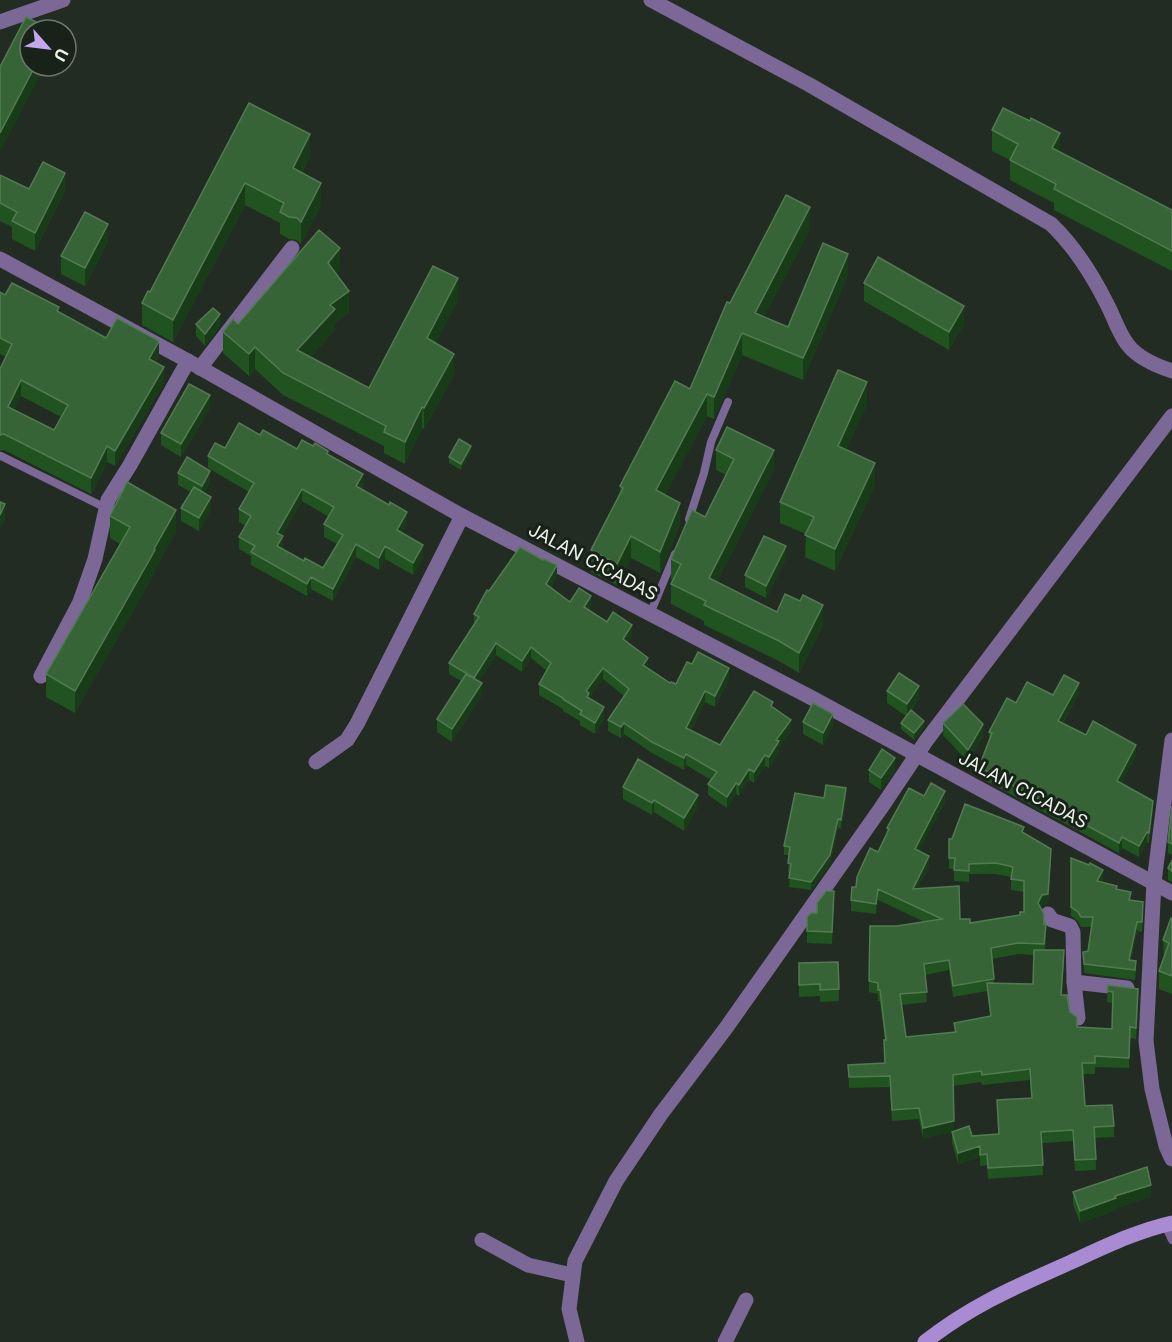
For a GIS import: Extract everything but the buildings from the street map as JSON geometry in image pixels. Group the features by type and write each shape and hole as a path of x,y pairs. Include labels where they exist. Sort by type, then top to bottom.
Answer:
{"main road":[{"path":"924,1342 964,1313 993,1297 1121,1239 1169,1224"}],"street":[{"path":"0,22 63,0"},
{"path":"651,0 808,84 1051,224 1067,242 1103,296 1128,345 1136,353 1172,371"},
{"path":"41,676 80,602 95,559 108,500 194,365 292,248"},
{"name":"JALAN CICADAS","path":"0,259 462,516 917,755 1172,893"},
{"path":"577,1342 569,1309 575,1261 616,1181 661,1114 776,958 917,755 1172,416"},
{"path":"316,762 347,740 357,724 462,516"},
{"path":"1172,740 1154,882 1146,1041 1152,1089 1166,1146 1172,1159"},
{"path":"1048,914 1052,920 1070,926 1073,932 1074,982 1078,1018"},
{"path":"1074,982 1148,991"},
{"path":"482,1239 528,1264 572,1275"},
{"path":"725,1342 746,1300"}],"lane":[{"path":"684,532 704,473 711,442 728,402"},
{"path":"1,456 106,508"},
{"path":"650,614 680,542"},
{"path":"1169,1224 1172,1240"}]}
